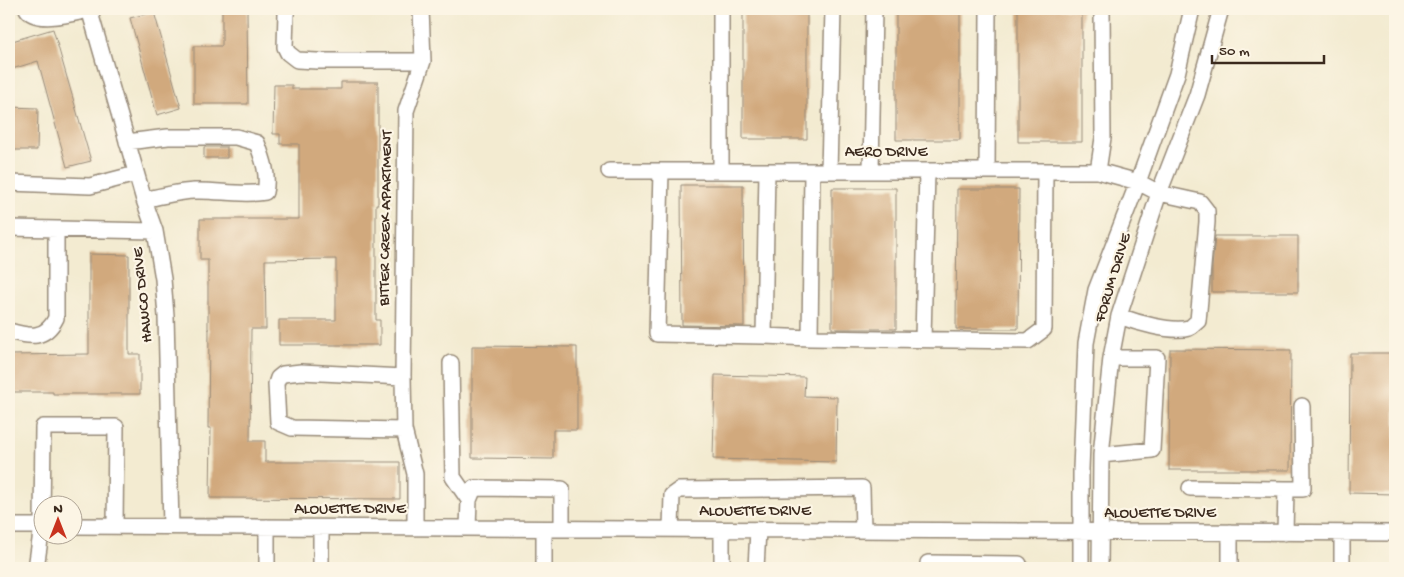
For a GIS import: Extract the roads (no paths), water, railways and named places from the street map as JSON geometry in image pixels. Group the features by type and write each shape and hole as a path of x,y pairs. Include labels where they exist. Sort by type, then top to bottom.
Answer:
{"street":[{"path":"27,9 34,15 44,17 89,9"},
{"name":"HAWCO DRIVE","path":"89,9 136,174 155,231 163,279 166,316 171,527"},
{"path":"288,9 286,13 285,47 288,53 297,60 422,61"},
{"name":"BITTER CREEK APARTMENT","path":"415,528 415,474 404,430 406,110 422,61 422,9"},
{"path":"721,9 721,171"},
{"path":"829,171 833,9"},
{"path":"871,170 874,9"},
{"path":"987,171 988,9"},
{"path":"1098,171 1103,138 1102,9"},
{"name":"FORUM DRIVE","path":"1082,568 1081,469 1086,343 1096,290 1177,74 1192,9"},
{"name":"FORUM DRIVE","path":"1100,568 1101,455 1111,358 1118,316 1160,192 1197,96 1221,9"},
{"path":"127,142 168,137 236,137 258,143 265,166 267,184 264,192 252,194 194,191 144,200"},
{"name":"AERO DRIVE","path":"609,171 1098,171 1138,182 1160,192 1200,202 1207,211 1207,222 1198,320 1190,328 1176,328 1146,325 1118,316"},
{"path":"661,171 657,334 1028,341 1044,329 1045,171"},
{"path":"764,336 767,171"},
{"path":"810,338 812,171"},
{"path":"923,339 927,171"},
{"path":"9,183 90,186 136,174"},
{"path":"9,228 155,231"},
{"path":"9,330 24,335 45,333 56,318 56,229"},
{"path":"1101,455 1152,450 1157,358 1111,358"},
{"path":"450,363 453,477 469,500"},
{"path":"403,378 301,372 283,374 278,378 276,384 276,400 278,422 292,428 404,430"},
{"path":"1190,488 1303,489 1302,406"},
{"path":"42,494 43,427 116,427 115,526"},
{"path":"468,528 469,500 474,488 562,489 562,529"},
{"path":"670,529 672,495 679,490 862,488 863,530"},
{"path":"1286,489 1286,532"},
{"path":"9,526 32,526"},
{"name":"ALOUETTE DRIVE","path":"82,526 1395,533"},
{"path":"267,527 267,568"},
{"path":"320,568 321,528"},
{"path":"544,528 544,568"},
{"path":"722,530 722,568"},
{"path":"756,568 758,530"},
{"path":"1230,532 1230,568"},
{"path":"1342,533 1342,568"},
{"path":"36,568 39,544"},
{"path":"928,568 928,563 1019,564"}]}
